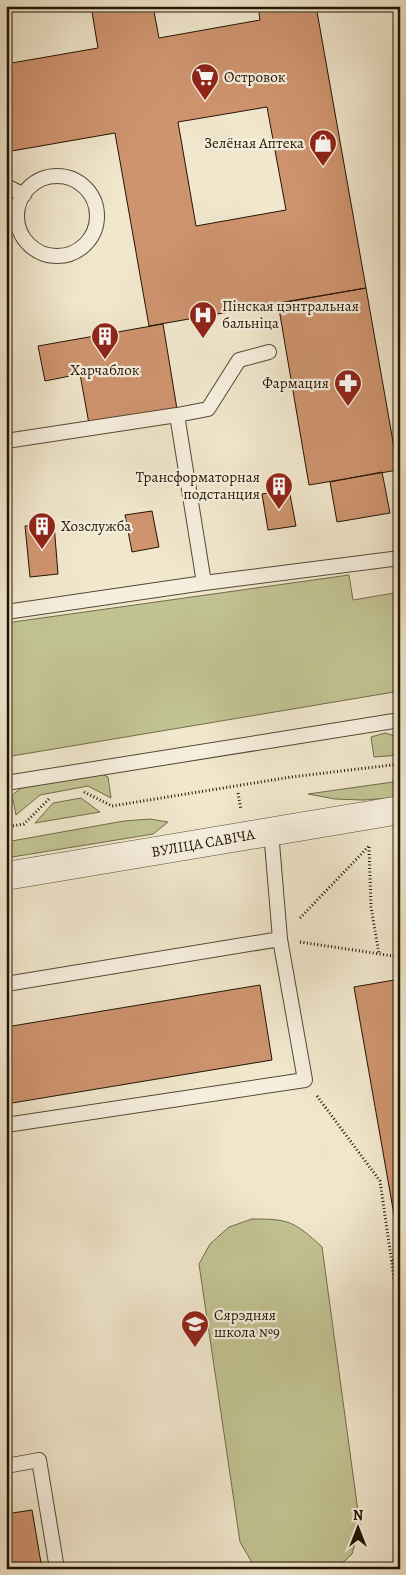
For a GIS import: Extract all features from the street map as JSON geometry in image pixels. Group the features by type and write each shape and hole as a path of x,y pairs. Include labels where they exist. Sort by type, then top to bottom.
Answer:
{"street":[{"name":"ВУЛІЦА САВІЧА","path":"6,876 400,810"}],"lane":[{"path":"69,178 80,184 90,193 95,205 97,218 90,240 71,254 60,256 48,255 36,250 26,242 20,232 17,219 18,206 24,195 32,185 43,179 69,178"},
{"path":"6,186 24,195"},
{"path":"6,441 178,415 208,408 239,360 269,352"},
{"path":"178,415 204,583"},
{"path":"6,612 204,583 400,558"},
{"path":"6,783 400,720"},
{"path":"6,1125 305,1080 280,939 272,831"},
{"path":"6,984 280,939"},
{"path":"6,1466 39,1460 57,1569"}],"path":[{"path":"84,792 112,806 291,776 400,764"},
{"path":"6,827 24,824 47,800 56,798"},
{"path":"280,939 368,846 371,907 379,954"},
{"path":"280,939 400,957"},
{"path":"305,1080 380,1181 400,1319"},
{"path":"392,1260 400,1271"}],"green space":[{"path":"349,575 353,600 400,592 400,691 6,757 6,623"},
{"path":"385,733 395,736 400,740 400,755 374,757 371,737"},
{"path":"99,772 108,777 111,798 88,786 40,795 16,815 12,795 24,786"},
{"path":"400,781 400,791 391,798 335,799 308,794"},
{"path":"81,798 100,812 35,823 53,803"},
{"path":"150,819 168,822 153,834 6,858 6,842 124,821"},
{"path":"252,1219 290,1223 322,1247 360,1526 352,1554 336,1569 258,1569 254,1566 240,1542 199,1264 210,1244 229,1227"}],"building":[{"path":"91,6 153,6 159,38 260,20 258,6 316,6 366,288 149,326 115,133 6,152 6,64 98,48","holes":["267,107 286,210 196,226 178,122"]},
{"path":"366,288 398,470 309,485 278,303"},
{"name":"Харчаблок","path":"163,324 177,409 89,424 80,374 45,381 38,346"},
{"path":"382,472 390,513 337,522 330,482"},
{"name":"Трансформаторная подстанция","path":"289,489 296,526 268,530 262,494"},
{"path":"152,511 159,547 132,552 125,515"},
{"name":"Хозслужба","path":"54,524 58,574 30,577 25,526"},
{"path":"400,979 400,1249 354,987"},
{"path":"260,985 272,1060 6,1104 6,1027"},
{"path":"32,1510 42,1569 6,1569 6,1514"}],"place":[{"name":"Островок","path":"205,101"},
{"name":"Зелёная Аптека","path":"323,167"},
{"name":"Пінская цэнтральная бальніца","path":"203,339"},
{"name":"Харчаблок","path":"105,360"},
{"name":"Фармация","path":"348,407"},
{"name":"Трансформаторная подстанция","path":"279,510"},
{"name":"Хозслужба","path":"42,550"},
{"name":"Сярэдняя школа №9","path":"195,1348"}]}
